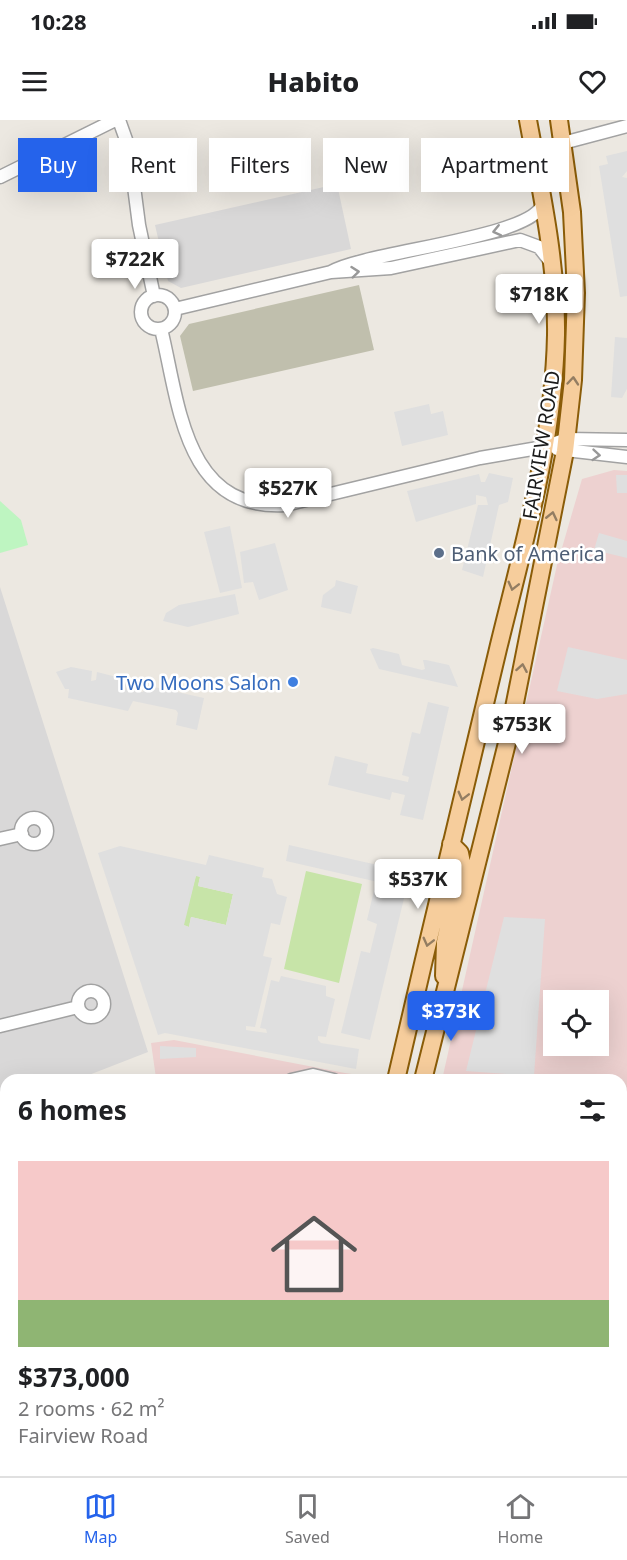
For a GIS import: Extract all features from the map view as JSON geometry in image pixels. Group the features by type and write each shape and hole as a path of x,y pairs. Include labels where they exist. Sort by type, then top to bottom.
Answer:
{"main road":[{"name":"FAIRVIEW ROAD","path":"397,1074 544,447 555,346 552,266 528,120"},
{"path":"552,120 561,138"},
{"name":"FAIRVIEW ROAD","path":"559,120 562,138"},
{"name":"FAIRVIEW ROAD","path":"425,1074 507,743 566,445 573,380 576,308 573,234 568,192"},
{"path":"446,994 444,949 462,863 460,853 451,844"}],"street":[{"path":"0,177 117,120 129,147 139,225 154,296"},
{"path":"569,141 627,126"},
{"path":"174,309 331,272 384,256 512,227 538,214 543,202"},
{"path":"331,272 391,268 520,240 539,247 552,266"},
{"path":"154,296 165,297 174,309 171,324 161,329 150,327 143,318 145,302 154,296"},
{"path":"161,329 190,448 201,467 214,482 242,498 265,505 285,505 496,454 544,447 627,440"},
{"path":"566,445 627,457"},
{"path":"0,839 22,834"},
{"path":"0,1026 78,1007"}],"shaded area":[{"path":"627,151 627,171 622,177 627,178 627,296 620,297 599,166 608,164 606,156"},
{"path":"323,187 323,192 339,192 351,249 181,288 168,281 155,225 301,192 311,192 311,190"},
{"path":"359,285 374,350 193,391 180,336 189,324"},
{"path":"615,337 627,338 627,389 622,398 611,397"},
{"path":"429,404 431,414 443,411 448,435 402,446 394,412"},
{"path":"614,470 627,471 627,1074 443,1074 557,565 582,479"},
{"path":"489,473 513,478 508,502 499,505 483,577 462,570 478,505 488,505 486,497 476,495 476,504 416,522 407,491 479,474 481,482 485,482"},
{"path":"616,475 627,475 627,493 617,493"},
{"path":"230,526 242,588 220,593 204,532"},
{"path":"599,533 627,541 627,558 594,550"},
{"path":"275,543 288,590 259,600 253,582 244,583 240,552"},
{"path":"336,580 358,586 351,614 321,607 323,595 335,586"},
{"path":"0,587 148,1052 91,1074 0,1074"},
{"path":"235,594 239,614 188,627 163,621 166,613 179,605"},
{"path":"568,647 627,660 627,694 597,699 557,691"},
{"path":"370,649 399,654 402,665 422,670 425,669 423,660 449,665 458,687 379,669"},
{"path":"71,667 92,671 91,681 96,680 97,672 140,683 140,692 143,692 145,685 204,698 197,730 176,725 178,713 176,710 133,701 128,711 68,698 69,689 65,689 56,672"},
{"path":"428,702 449,707 423,820 400,815 405,795 392,792 390,800 328,785 335,756 368,764 366,773 408,782 409,777 402,775 412,732 420,734"},
{"path":"289,845 382,866 378,882 286,861"},
{"path":"120,846 206,865 209,855 264,868 262,877 272,879 277,894 287,897 280,925 271,923 263,956 272,958 255,1027 246,1026 246,1030 267,1033 266,1029 260,1028 271,980 279,982 281,976 326,986 326,996 335,999 326,1037 318,1036 318,1040 321,1043 359,1049 356,1069 165,1033 158,1035 98,853","holes":["196,876 200,877 198,886 233,894 226,925 191,917 189,927 184,925"]},
{"path":"391,860 412,865 370,1040 341,1033 361,951 370,953 377,924 367,920 375,886 384,888"},
{"path":"504,917 545,919 534,1074 466,1071"},
{"path":"174,1040 352,1074 155,1074 151,1043"},
{"path":"160,1046 196,1048 196,1057 160,1059"}],"green space":[{"path":"0,501 21,520 28,545 0,553"},
{"path":"306,871 362,884 339,983 284,969"},
{"path":"196,875 200,877 198,886 233,894 226,925 191,917 189,927 183,925"}],"place":[{"name":"Bank of America","path":"439,553"},
{"name":"Two Moons Salon","path":"293,682"}]}
